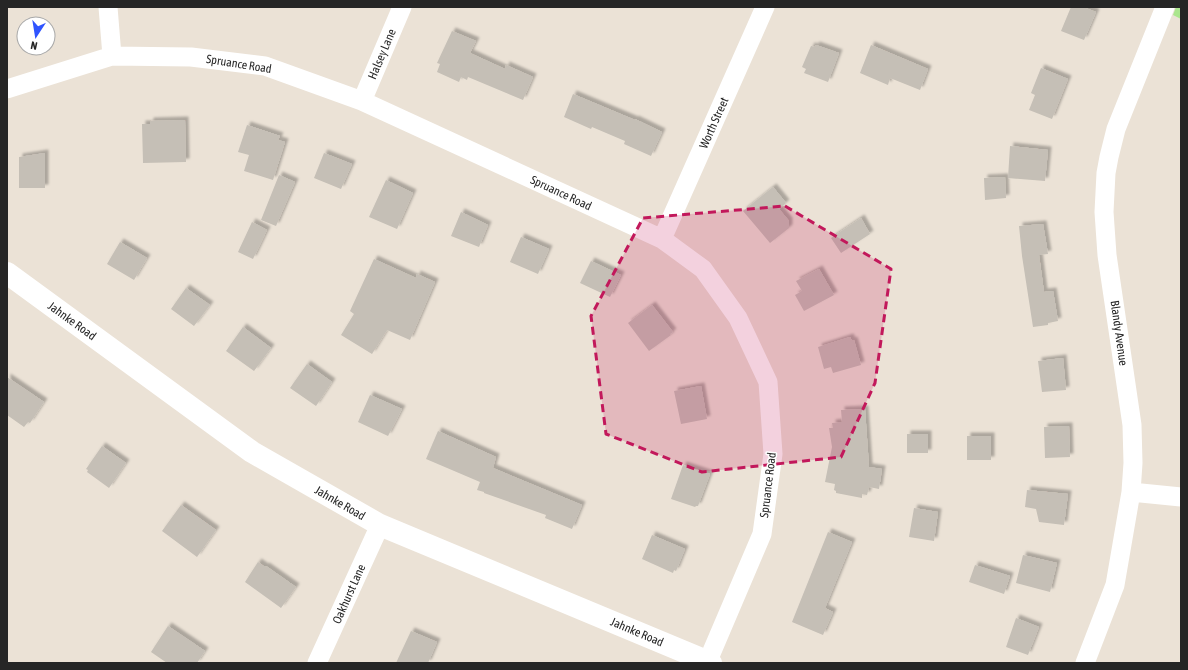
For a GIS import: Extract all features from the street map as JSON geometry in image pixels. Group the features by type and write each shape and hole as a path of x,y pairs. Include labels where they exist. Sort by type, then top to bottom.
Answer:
{"main road":[{"name":"Jahnke Road","path":"7,273 252,452 380,525 708,662"}],"street":[{"path":"108,7 112,56"},
{"name":"Halsey Lane","path":"362,101 402,7"},
{"name":"Worth Street","path":"662,239 765,7"},
{"name":"Blandy Avenue","path":"1085,663 1115,585 1131,492 1134,442 1107,255 1104,212 1108,157 1114,135 1165,7"},
{"name":"Spruance Road","path":"7,89 112,56 191,57 265,66 362,101 662,239 703,269 738,318 768,382 773,454 762,534 708,662"},
{"path":"1131,492 1181,497"},
{"name":"Oakhurst Lane","path":"318,663 380,525"}],"highlighted area":[{"path":"785,206 891,269 875,383 841,457 702,472 606,434 591,316 643,218"}],"green space":[{"path":"1176,7 1181,7 1181,19 1173,15"}],"building":[{"path":"1071,7 1083,7 1096,12 1084,40 1061,31"},
{"path":"452,31 476,41 470,53 505,69 506,65 533,77 523,100 468,77 467,80 461,77 459,82 437,72 440,64 437,63"},
{"path":"816,45 839,53 828,82 804,73 806,69 802,67 811,46 815,47"},
{"path":"871,45 928,69 920,90 890,78 888,85 860,73"},
{"path":"1041,68 1068,79 1052,119 1029,110 1035,95 1031,93"},
{"path":"573,94 635,119 662,132 651,156 624,144 625,141 592,127 591,129 564,117"},
{"path":"185,120 186,162 143,163 142,124 150,124 150,121"},
{"path":"247,125 280,136 278,140 285,142 273,180 244,171 249,155 238,152"},
{"path":"1010,146 1048,150 1045,181 1008,178"},
{"path":"45,153 45,188 19,188 19,157"},
{"path":"324,153 352,164 341,189 314,178"},
{"path":"279,175 295,182 276,226 261,220"},
{"path":"1005,177 1006,198 985,200 984,178"},
{"path":"386,180 413,193 397,229 369,217"},
{"path":"773,187 786,203 779,209 789,221 789,228 770,243 743,211"},
{"path":"461,212 488,225 479,247 451,236"},
{"path":"861,218 870,234 841,253 831,238"},
{"path":"252,222 267,230 253,259 238,252"},
{"path":"1043,224 1048,254 1039,255 1044,292 1053,291 1058,321 1048,323 1048,325 1033,327 1019,226"},
{"path":"521,237 549,249 538,274 510,262"},
{"path":"120,242 147,258 134,280 107,264"},
{"path":"374,259 416,278 417,274 435,282 410,340 387,330 372,354 341,335 354,314 350,311"},
{"path":"591,261 621,275 610,297 580,283"},
{"path":"819,269 834,295 804,311 795,295 802,291 796,281"},
{"path":"186,288 210,305 194,326 171,309"},
{"path":"652,305 673,332 649,351 628,323"},
{"path":"243,327 271,348 254,371 226,351"},
{"path":"850,337 852,341 854,340 861,365 833,373 831,367 824,369 818,347"},
{"path":"1063,358 1066,390 1042,392 1038,361"},
{"path":"307,364 332,382 316,406 290,388"},
{"path":"7,377 44,402 30,423 28,422 24,427 7,415"},
{"path":"701,386 707,419 681,424 674,391"},
{"path":"370,395 402,409 388,436 358,422"},
{"path":"865,409 869,467 882,469 879,489 869,487 867,495 862,494 862,498 836,493 834,490 835,484 825,482 832,447 829,428 833,428 832,423 842,422 841,410"},
{"path":"1069,426 1070,457 1045,458 1044,427"},
{"path":"438,431 496,457 493,468 582,505 572,529 545,518 546,515 477,490 480,482 426,459"},
{"path":"907,434 928,434 928,453 907,453"},
{"path":"967,436 991,436 991,460 967,460"},
{"path":"102,446 126,463 109,488 87,472 88,470 86,469"},
{"path":"683,465 710,474 698,506 695,507 671,499"},
{"path":"1027,490 1068,494 1064,525 1039,522 1036,509 1025,507"},
{"path":"181,505 216,530 197,557 162,531"},
{"path":"914,508 938,512 934,541 909,537"},
{"path":"828,532 852,542 825,608 833,612 823,635 792,622"},
{"path":"652,535 685,549 676,571 674,570 673,573 642,559"},
{"path":"1023,555 1057,563 1050,592 1016,583"},
{"path":"258,562 296,587 281,608 245,582"},
{"path":"975,565 1010,576 1004,594 969,582"},
{"path":"1016,618 1039,627 1028,655 1006,647"},
{"path":"168,626 205,651 197,663 167,663 151,652"},
{"path":"411,631 437,642 428,663 396,663"}]}
